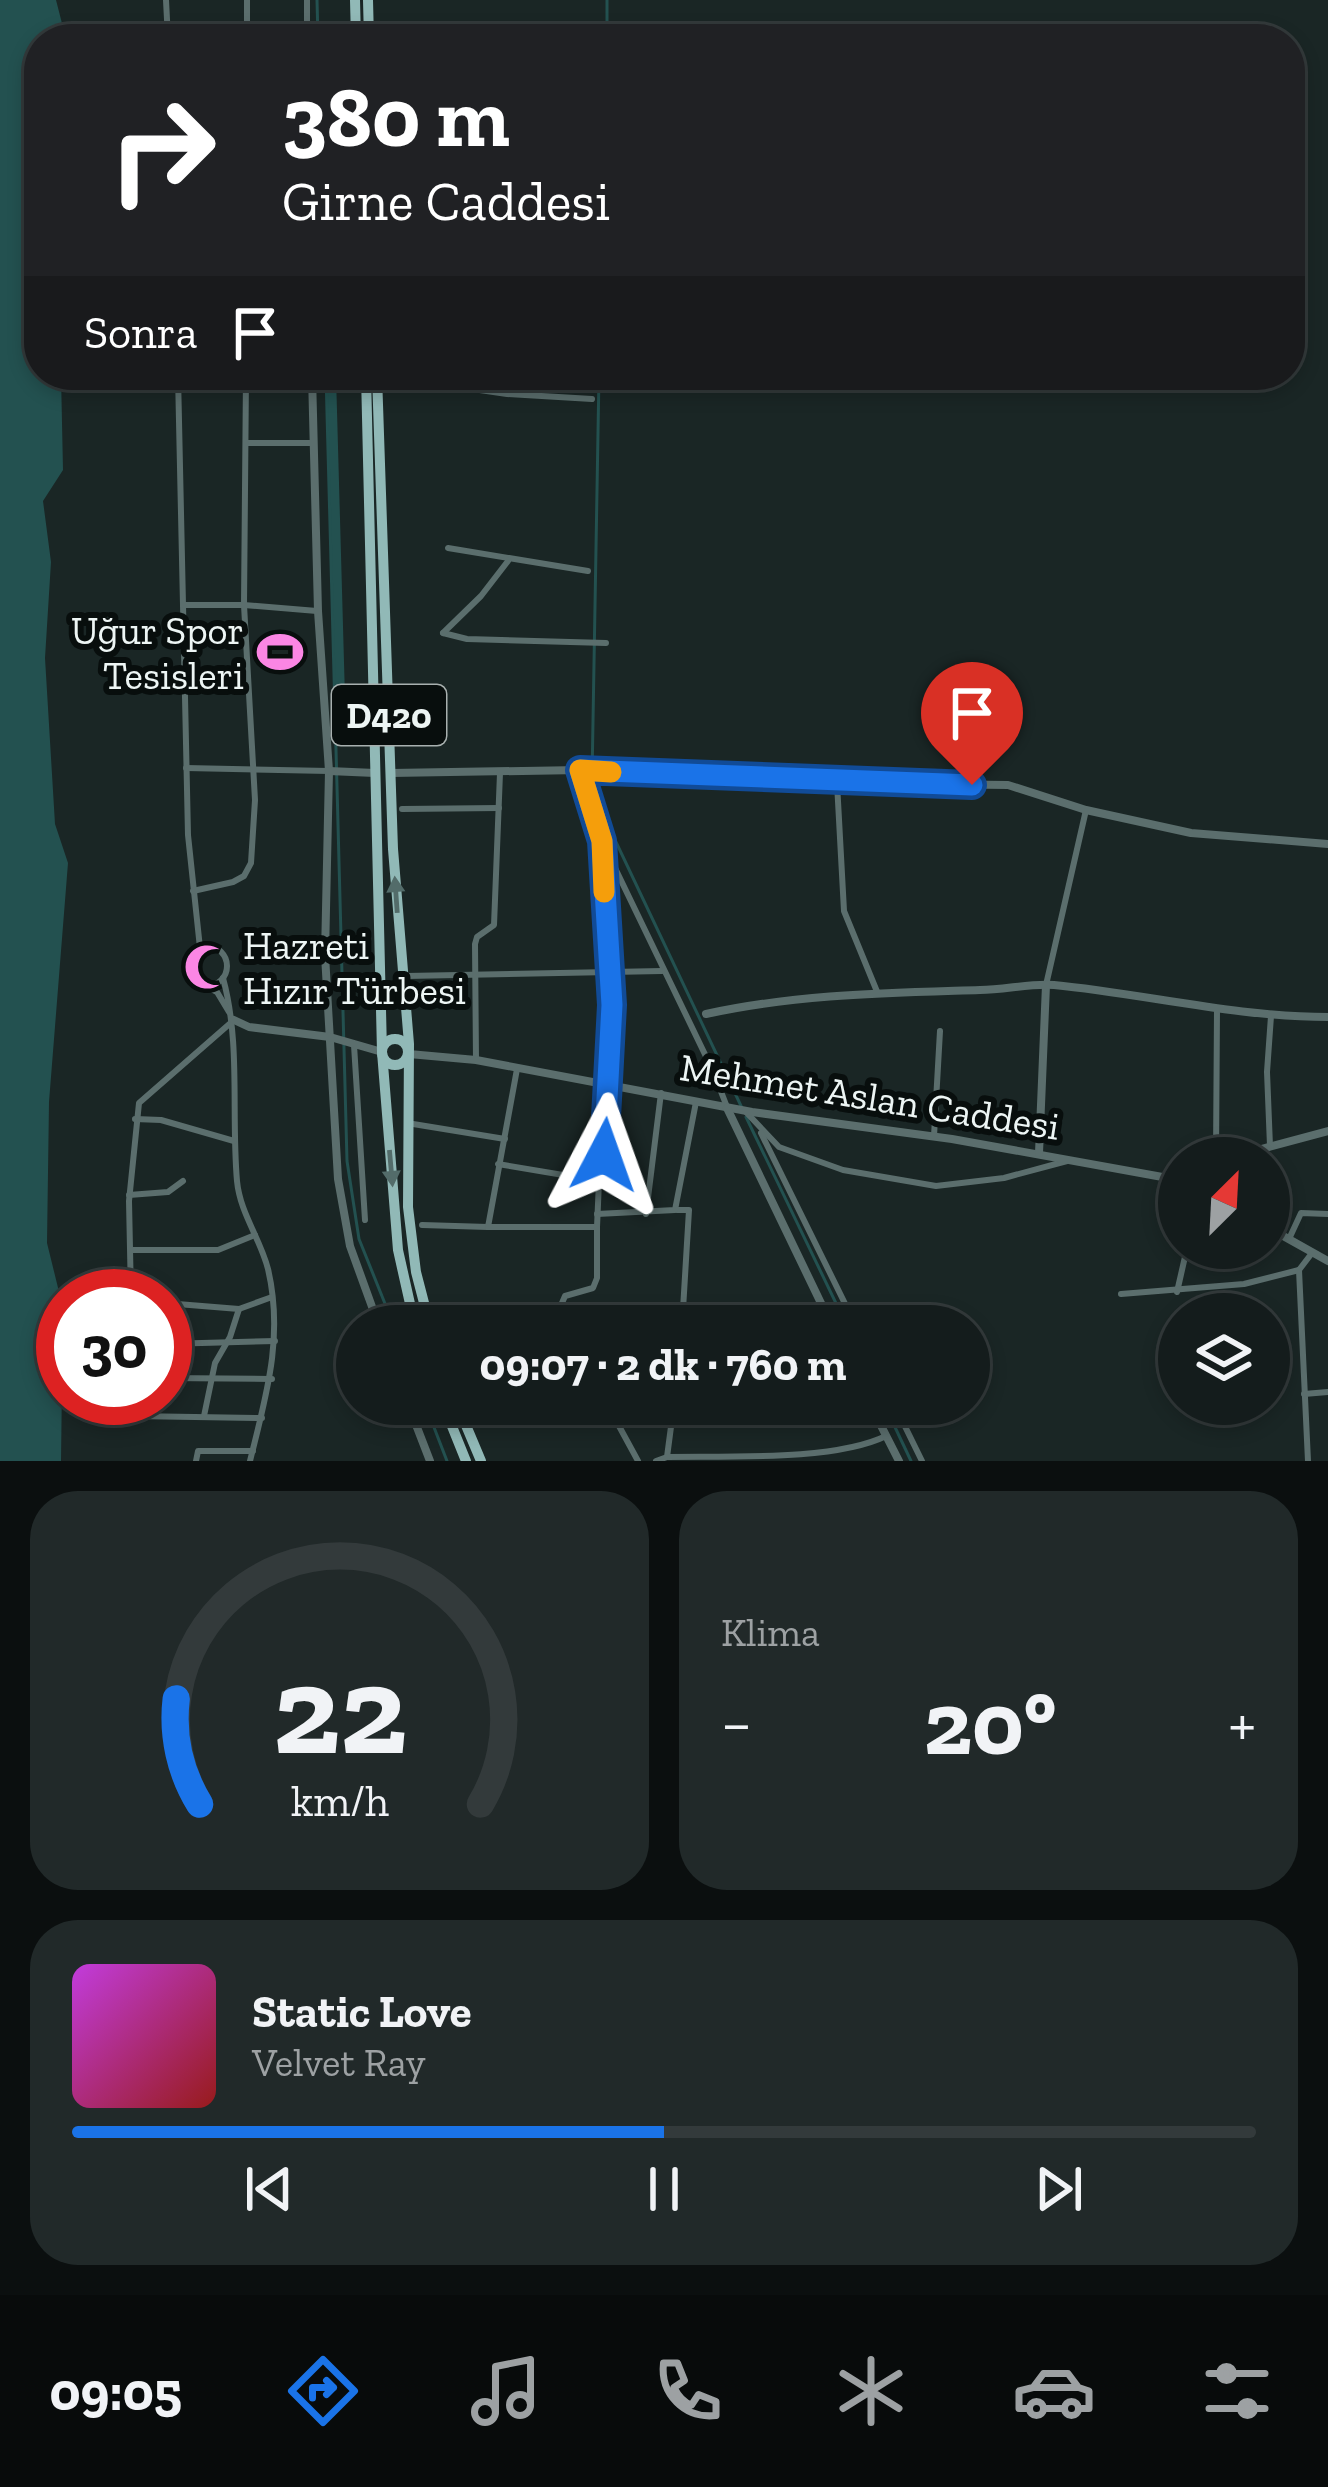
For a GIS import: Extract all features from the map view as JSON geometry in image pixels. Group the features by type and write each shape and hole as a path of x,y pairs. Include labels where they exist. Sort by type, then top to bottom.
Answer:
{"main road":[{"name":"D420","path":"366,390 382,1052 398,1250 410,1305"},
{"name":"D420","path":"378,390 391,773 409,1054 411,1237 426,1305"},
{"path":"396,1039 407,1046 409,1054 394,1066 382,1052 388,1041 396,1039"},
{"path":"451,1425 466,1461"},
{"path":"466,1425 481,1461"}],"street":[{"path":"178,390 186,768 200,948"},
{"path":"193,891 233,882 249,869 255,800 244,604 246,390"},
{"path":"312,390 317,611 329,771 326,955 338,1179 350,1246 371,1305"},
{"path":"480,390 592,399"},
{"path":"247,443 314,443"},
{"path":"448,548 587,571"},
{"path":"508,560 481,596 443,633 466,639 606,643"},
{"path":"183,605 244,604 317,611"},
{"path":"186,768 376,772"},
{"path":"391,773 580,770 837,783 1007,785 1086,810 1191,833 1328,844"},
{"path":"580,770 602,841 822,1305"},
{"path":"476,1060 476,938 494,925 500,773"},
{"path":"837,783 844,910 878,994"},
{"path":"402,809 499,808"},
{"path":"1039,1153 1046,985 1086,810"},
{"path":"563,1305 565,1296 592,1288 598,1277 597,1214 608,1129 612,1005 602,841"},
{"path":"196,1461 198,1451 252,1456 272,1378 276,1341 269,1275 238,1189 234,1020 223,978 227,966 223,954 212,947 189,956 187,970 194,981 217,992 234,1020 249,1027 330,1037 382,1052"},
{"path":"402,976 662,971"},
{"path":"206,986 223,978"},
{"path":"706,1014 848,993 1046,985 1217,1010 1328,1018"},
{"path":"1216,1137 1217,1010"},
{"path":"1270,1016 1270,1137"},
{"path":"131,1269 129,1195 135,1119 146,1094 234,1020"},
{"path":"934,1136 940,1030"},
{"path":"354,1045 365,1220"},
{"name":"Mehmet Aslan Caddesi","path":"409,1054 476,1060 727,1107 934,1136 1158,1176"},
{"path":"488,1227 517,1069"},
{"path":"646,1214 661,1093"},
{"path":"675,1210 697,1100"},
{"path":"742,1108 779,1147 822,1162 935,1186 1004,1178 1076,1159"},
{"path":"135,1119 161,1120 234,1141"},
{"path":"407,1123 505,1139"},
{"path":"757,1124 846,1305"},
{"path":"1290,1141 1328,1131"},
{"path":"498,1164 599,1181"},
{"path":"129,1195 167,1192 183,1181"},
{"path":"597,1214 689,1210 683,1305"},
{"path":"1290,1238 1301,1213 1328,1214"},
{"path":"422,1225 597,1227"},
{"path":"131,1250 218,1250 255,1235"},
{"path":"1290,1241 1328,1261"},
{"path":"1121,1294 1244,1284 1299,1270 1312,1253"},
{"path":"1177,1292 1182,1269"},
{"path":"1299,1270 1308,1461"},
{"path":"192,1305 239,1309 272,1297"},
{"path":"203,1416 211,1377 239,1309"},
{"path":"192,1344 276,1341"},
{"path":"192,1377 272,1378"},
{"path":"1304,1394 1328,1392"},
{"path":"192,1416 262,1418"},
{"path":"416,1425 430,1461"},
{"path":"619,1425 638,1461"},
{"path":"667,1457 671,1425"},
{"path":"880,1425 899,1461"},
{"path":"904,1425 922,1461"},
{"path":"656,1461 667,1457 832,1456 886,1436"}],"water":[{"path":"0,0 56,0 62,24 24,24 24,390 61,390 63,470 43,501 51,562 45,658 55,824 68,863 49,1102 47,1243 53,1269 36,1269 36,1425 61,1425 61,1461 0,1461"},
{"path":"326,390 336,390 345,698 335,699"}],"waterway":[{"path":"317,0 318,24"},
{"path":"607,0 607,24"},
{"path":"326,390 347,1161 359,1239 386,1305"},
{"path":"599,390 592,779 598,804 742,1108"},
{"path":"746,1117 837,1305"},
{"path":"433,1425 447,1461"},
{"path":"894,1425 911,1461"}],"slow traffic":[{"path":"604,892 602,841 580,770 611,772"}],"place":[{"name":"Uğur Spor Tesisleri","path":"280,652"},
{"name":"Hazreti Hızır Türbesi","path":"207,967"}],"route":[{"path":"604,1155 612,1005 602,841 580,770 972,785"}]}
